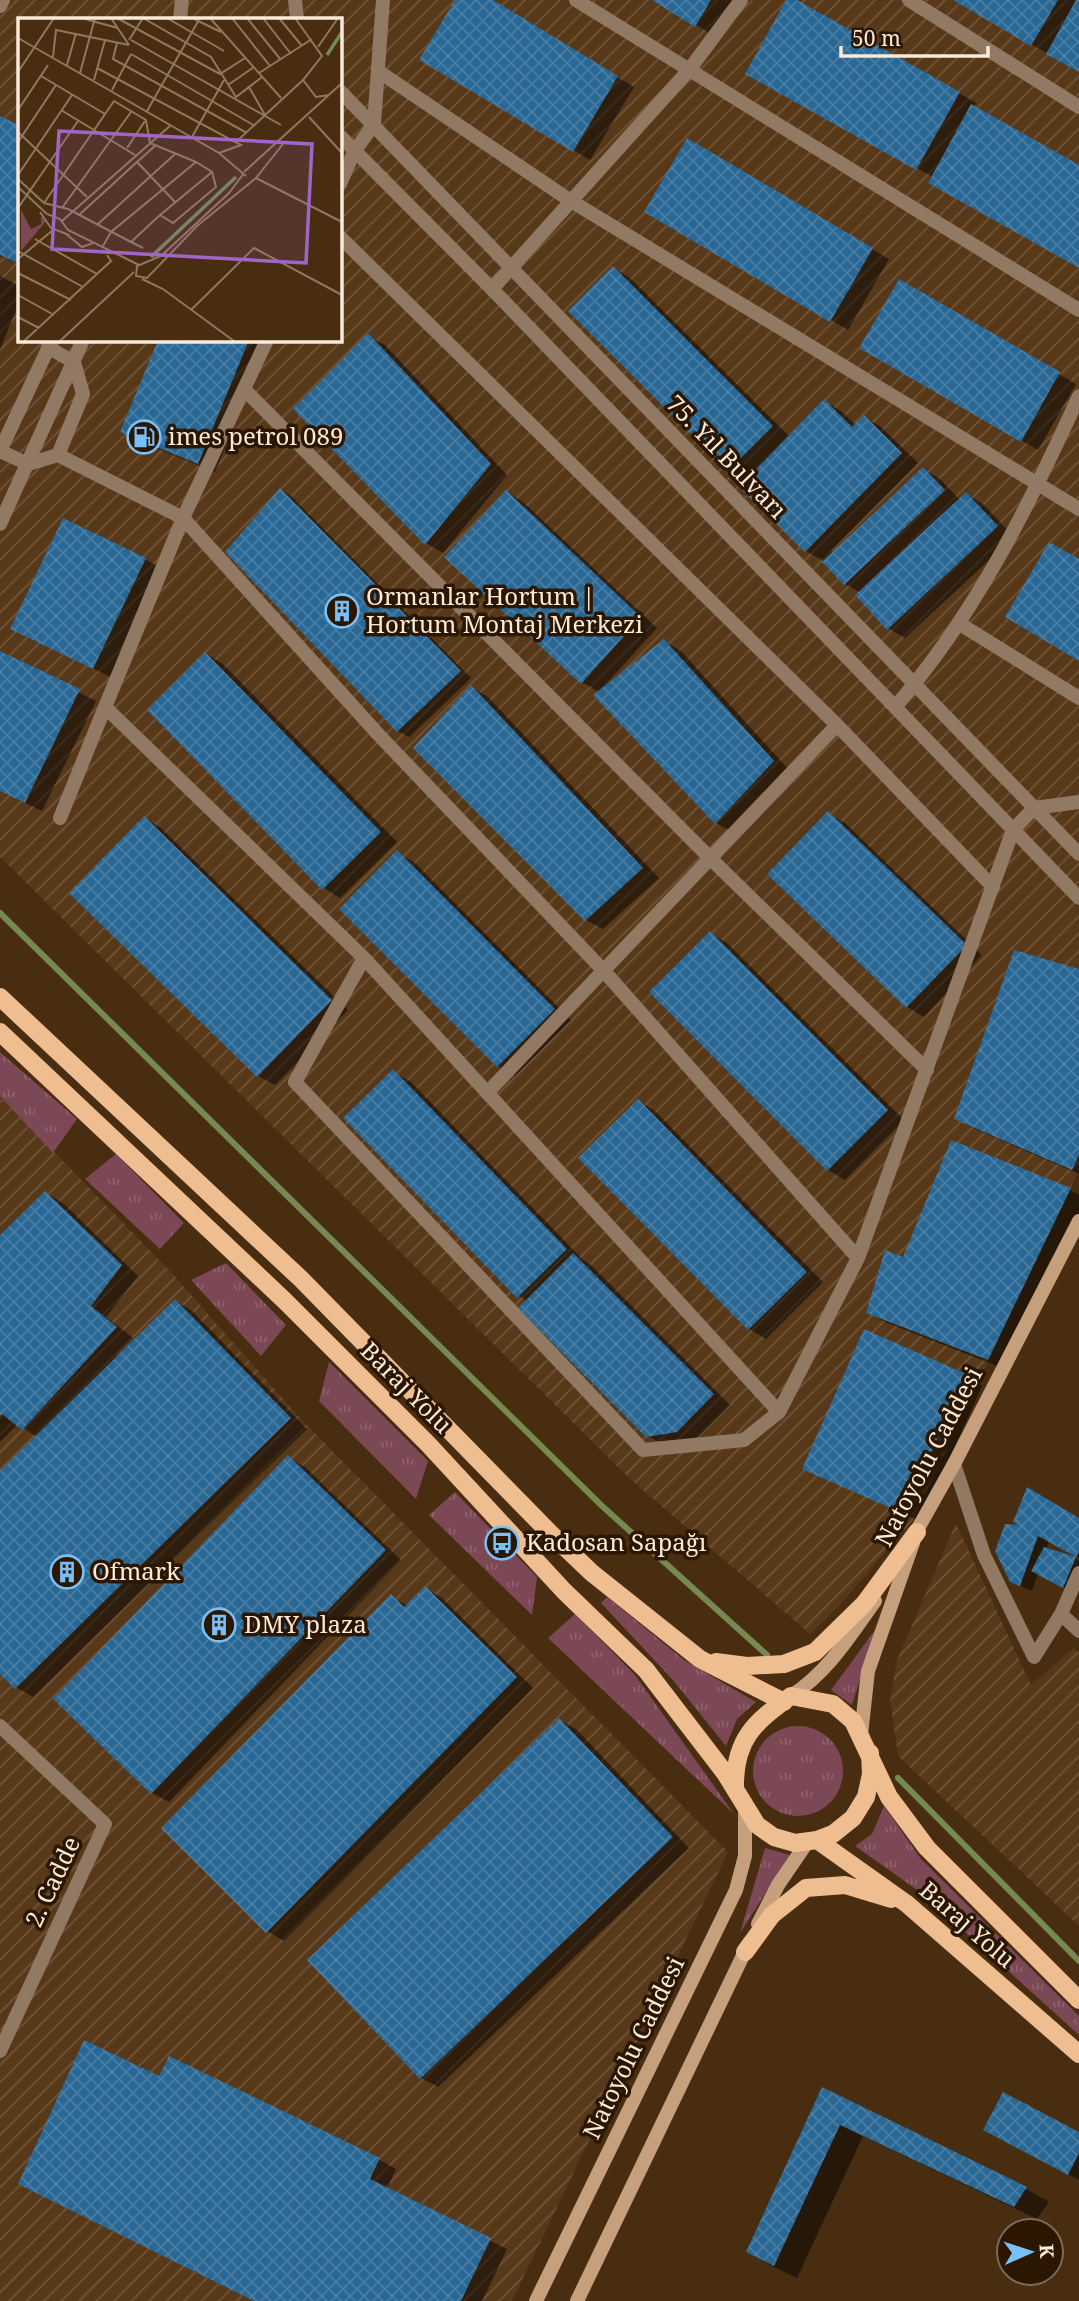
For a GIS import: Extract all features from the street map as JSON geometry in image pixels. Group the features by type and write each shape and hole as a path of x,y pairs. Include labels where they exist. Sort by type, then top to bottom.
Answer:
{"main road":[{"name":"Baraj Yolu","path":"0,997 267,1246 592,1573 700,1659 787,1699"},
{"name":"Baraj Yolu","path":"0,1032 285,1301 428,1444 564,1591 646,1670 735,1788 745,1808"},
{"name":"Natoyolu Caddesi","path":"787,1699 813,1681 848,1640 917,1532 1079,1221"},
{"path":"700,1659 747,1666 783,1664 815,1652 864,1604 917,1532"},
{"path":"861,1735 868,1671 917,1532"},
{"path":"735,1788 735,1767 745,1738 758,1720 787,1699 833,1704 853,1721 870,1753 871,1774 866,1797 853,1818 833,1833 812,1841 794,1843 774,1837 757,1825 745,1808"},
{"name":"Baraj Yolu","path":"870,1753 889,1797 927,1848 1079,2000"},
{"name":"Natoyolu Caddesi","path":"536,2301 736,1890 745,1856 745,1808"},
{"name":"Baraj Yolu","path":"812,1841 907,1904 1079,2054"},
{"path":"577,2301 778,1885 812,1841"},
{"path":"745,1952 772,1915 806,1888 845,1885 907,1904"}],"street":[{"path":"0,6 3,0"},
{"path":"295,0 298,18"},
{"path":"341,182 355,152 374,124 383,0"},
{"path":"576,0 1079,310"},
{"path":"492,289 689,70 741,0"},
{"path":"909,0 1079,107"},
{"path":"378,71 572,201 1079,509"},
{"name":"75. Yıl Bulvarı","path":"341,92 1079,854"},
{"path":"341,137 492,289 1079,898"},
{"path":"341,237 837,725 993,887"},
{"path":"0,524 83,341"},
{"path":"60,818 183,518 267,341"},
{"path":"58,455 83,394 74,362 50,342 0,451 27,464 58,455 183,518 377,733 603,970 858,1258"},
{"path":"244,389 711,859 927,1070"},
{"path":"895,706 960,624 1040,483 1079,396"},
{"path":"960,624 1079,698"},
{"path":"105,707 364,958 779,1412"},
{"path":"488,1093 837,725"},
{"path":"364,958 295,1083 643,1450 744,1440 779,1412 858,1258 1013,830 1034,808 1079,802"},
{"path":"954,1464 984,1555 1034,1657 1061,1614 1079,1573"},
{"path":"1061,1614 1079,1631"},
{"name":"2. Cadde","path":"0,1726 105,1824 0,2051"}],"shaded area":[{"path":"0,0 1079,0 1079,1170 913,1520 839,1606 810,1634 629,1478 0,857"},
{"path":"0,1096 169,1270 298,1416 728,1852 512,2301 0,2301"},
{"path":"956,1523 1031,1685 1074,1648 1079,1653 1079,1926 898,1756 890,1700 897,1660"}],"green space":[{"path":"0,1052 77,1119 53,1153 0,1096"},
{"path":"116,1154 184,1223 160,1249 85,1179"},
{"path":"226,1263 286,1325 261,1356 191,1280"},
{"path":"329,1362 428,1461 416,1499 319,1401"},
{"path":"455,1492 537,1577 532,1615 429,1515"},
{"path":"607,1597 684,1660 756,1702 737,1719 726,1746 672,1679 601,1603"},
{"path":"575,1614 635,1675 734,1814 548,1638"},
{"path":"875,1630 852,1705 831,1690"},
{"path":"798,1726 815,1730 830,1739 839,1754 843,1771 839,1788 830,1803 815,1812 798,1816 781,1812 766,1803 757,1788 753,1771 757,1754 766,1739 781,1730"},
{"path":"884,1806 921,1859 1079,2016 1079,2035 923,1894 855,1846 872,1834"},
{"path":"765,1848 790,1855 740,1933"}],"building":[{"path":"455,0 493,0 618,76 573,152 419,60"},
{"path":"652,0 711,0 695,27"},
{"path":"786,0 797,0 960,92 916,170 745,74"},
{"path":"953,0 1058,0 1031,46"},
{"path":"1076,0 1079,0 1079,72 1046,54"},
{"path":"971,104 1079,165 1079,268 928,183"},
{"path":"0,116 18,125 18,264 0,255"},
{"path":"687,138 873,248 830,322 644,212"},
{"path":"613,266 773,426 728,471 568,311"},
{"path":"899,279 1060,372 1021,442 859,348"},
{"path":"368,333 491,464 425,545 293,409"},
{"path":"158,341 249,341 198,464 120,432"},
{"path":"824,399 852,427 864,415 902,453 805,552 739,487"},
{"path":"923,467 945,490 844,585 822,562"},
{"name":"Ormanlar Hortum | Hortum Montaj Merkezi","path":"280,488 461,671 397,732 225,552"},
{"path":"506,490 641,617 581,684 444,557"},
{"path":"966,492 998,526 887,630 855,595"},
{"path":"63,518 146,558 93,669 10,629"},
{"path":"1049,542 1079,559 1079,661 1005,617"},
{"path":"664,639 774,761 715,824 593,695"},
{"path":"0,651 80,689 25,803 0,791"},
{"path":"205,652 381,832 322,890 147,710"},
{"path":"471,685 643,868 585,921 413,748"},
{"path":"828,811 967,945 906,1008 767,874"},
{"path":"144,816 332,1000 257,1077 69,893"},
{"path":"397,850 555,1009 497,1067 339,909"},
{"path":"710,931 888,1110 827,1171 649,992"},
{"path":"1014,950 1079,969 1079,1155 1072,1170 954,1119"},
{"path":"393,1069 567,1249 517,1298 343,1118"},
{"path":"638,1099 807,1272 748,1330 578,1158"},
{"path":"951,1140 1071,1188 988,1360 866,1313 885,1250 903,1257"},
{"path":"45,1191 122,1265 91,1306 117,1327 22,1430 2,1414 0,1416 0,1235"},
{"path":"573,1253 714,1394 677,1432 646,1437 518,1308"},
{"name":"Ofmark","path":"175,1299 291,1418 15,1689 0,1674 0,1471"},
{"path":"864,1329 966,1374 904,1514 802,1469"},
{"name":"DMY plaza","path":"288,1455 386,1550 151,1794 53,1699"},
{"path":"1027,1487 1079,1518 1079,1552 1076,1557 1038,1536 1020,1586 1010,1582 995,1551 1005,1524 1018,1525 1013,1522"},
{"path":"1044,1547 1076,1557 1063,1588 1031,1571"},
{"path":"425,1586 517,1677 266,1933 161,1828 391,1594 404,1607"},
{"path":"559,1718 673,1837 420,2079 307,1960"},
{"path":"84,2040 159,2076 169,2056 380,2158 370,2179 491,2238 461,2301 254,2301 18,2184"},
{"path":"822,2087 1027,2187 1014,2207 840,2125 774,2266 746,2252"},
{"path":"1003,2092 1079,2132 1079,2153 1068,2175 983,2130"}],"waterway":[{"path":"0,913 601,1505 767,1655"},
{"path":"898,1778 1079,1961"}],"place":[{"name":"imes petrol 089","path":"144,437"},
{"name":"Ormanlar Hortum | Hortum Montaj Merkezi","path":"342,611"},
{"name":"Kadosan Sapağı","path":"502,1543"},
{"name":"Ofmark","path":"67,1572"},
{"name":"DMY plaza","path":"219,1625"}]}
